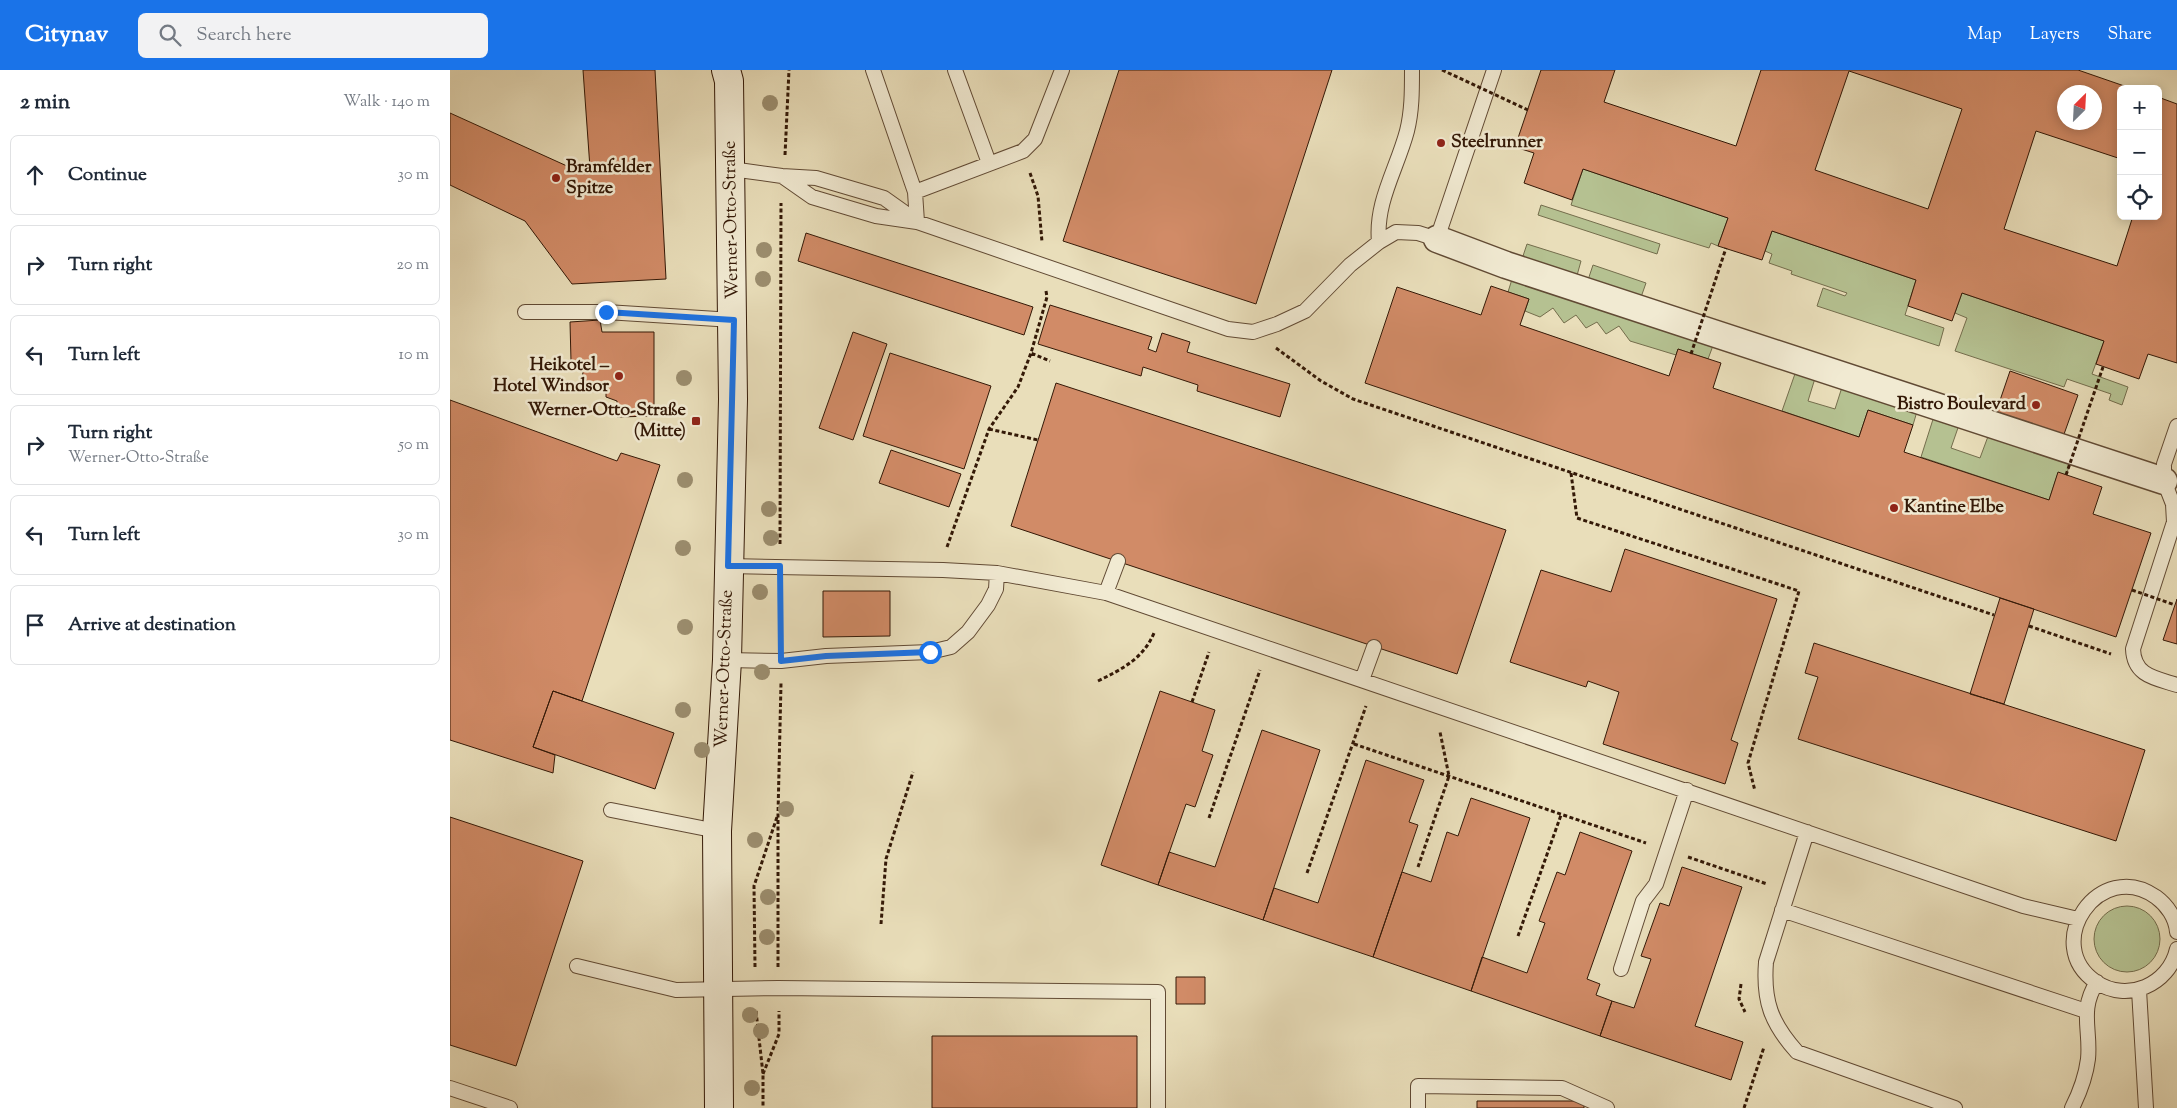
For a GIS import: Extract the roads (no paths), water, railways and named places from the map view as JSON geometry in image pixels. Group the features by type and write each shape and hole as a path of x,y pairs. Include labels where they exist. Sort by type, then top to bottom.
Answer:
{"main road":[{"name":"Werner-Otto-Straße","path":"719,1108 717,831 727,660 734,320 729,74"}],"street":[{"path":"1437,239 1506,265 2164,481"}],"lane":[{"path":"873,70 915,192 917,222"},
{"path":"955,70 989,163"},
{"path":"915,192 1023,151 1035,139 1062,70"},
{"path":"1379,242 1377,224 1380,205 1406,133 1412,109 1412,70"},
{"path":"782,176 812,198 876,216 917,222 1228,329 1253,332 1277,324 1305,311 1350,265 1379,242 1396,232 1418,233 1437,239 1494,70"},
{"path":"731,169 782,176 816,178 884,198 917,222"},
{"path":"525,312 606,312 734,320"},
{"path":"2177,426 2164,464 2164,481 2173,504 2174,522 2133,649 2133,661 2141,672 2177,685"},
{"path":"1106,593 1118,561"},
{"path":"728,566 944,570 997,573 1106,593 2023,906 2078,920"},
{"path":"727,660 781,661 826,656 930,652 951,647 968,632 988,605 996,590 997,573"},
{"path":"1368,682 1374,646"},
{"path":"1621,970 1643,901 1656,884 1687,790"},
{"path":"611,810 717,831"},
{"path":"1807,832 1766,962 1764,984 1770,1008 1780,1033 1797,1052 1955,1108"},
{"path":"2177,932 2172,914 2163,902 2150,893 2126,887 2110,890 2094,898 2085,907 2074,933 2076,955 2088,975 2110,989 2124,991 2139,990 2163,976 2173,962 2177,950"},
{"path":"1782,910 2086,1011"},
{"path":"577,966 676,990 778,988 1158,992 1158,1108"},
{"path":"2072,1108 2088,1059 2086,1011 2089,995 2097,982"},
{"path":"2139,990 2146,1108"},
{"path":"1418,1108 1418,1086 1562,1088 1607,1108"},
{"path":"450,1088 510,1108"}],"place":[{"name":"Steelrunner","path":"1441,143"},
{"name":"Bramfelder Spitze","path":"556,178"},
{"name":"Heikotel – Hotel Windsor","path":"619,376"},
{"name":"Bistro Boulevard","path":"2036,405"},
{"name":"Werner-Otto-Straße (Mitte)","path":"696,421"},
{"name":"Kantine Elbe","path":"1894,508"}]}
